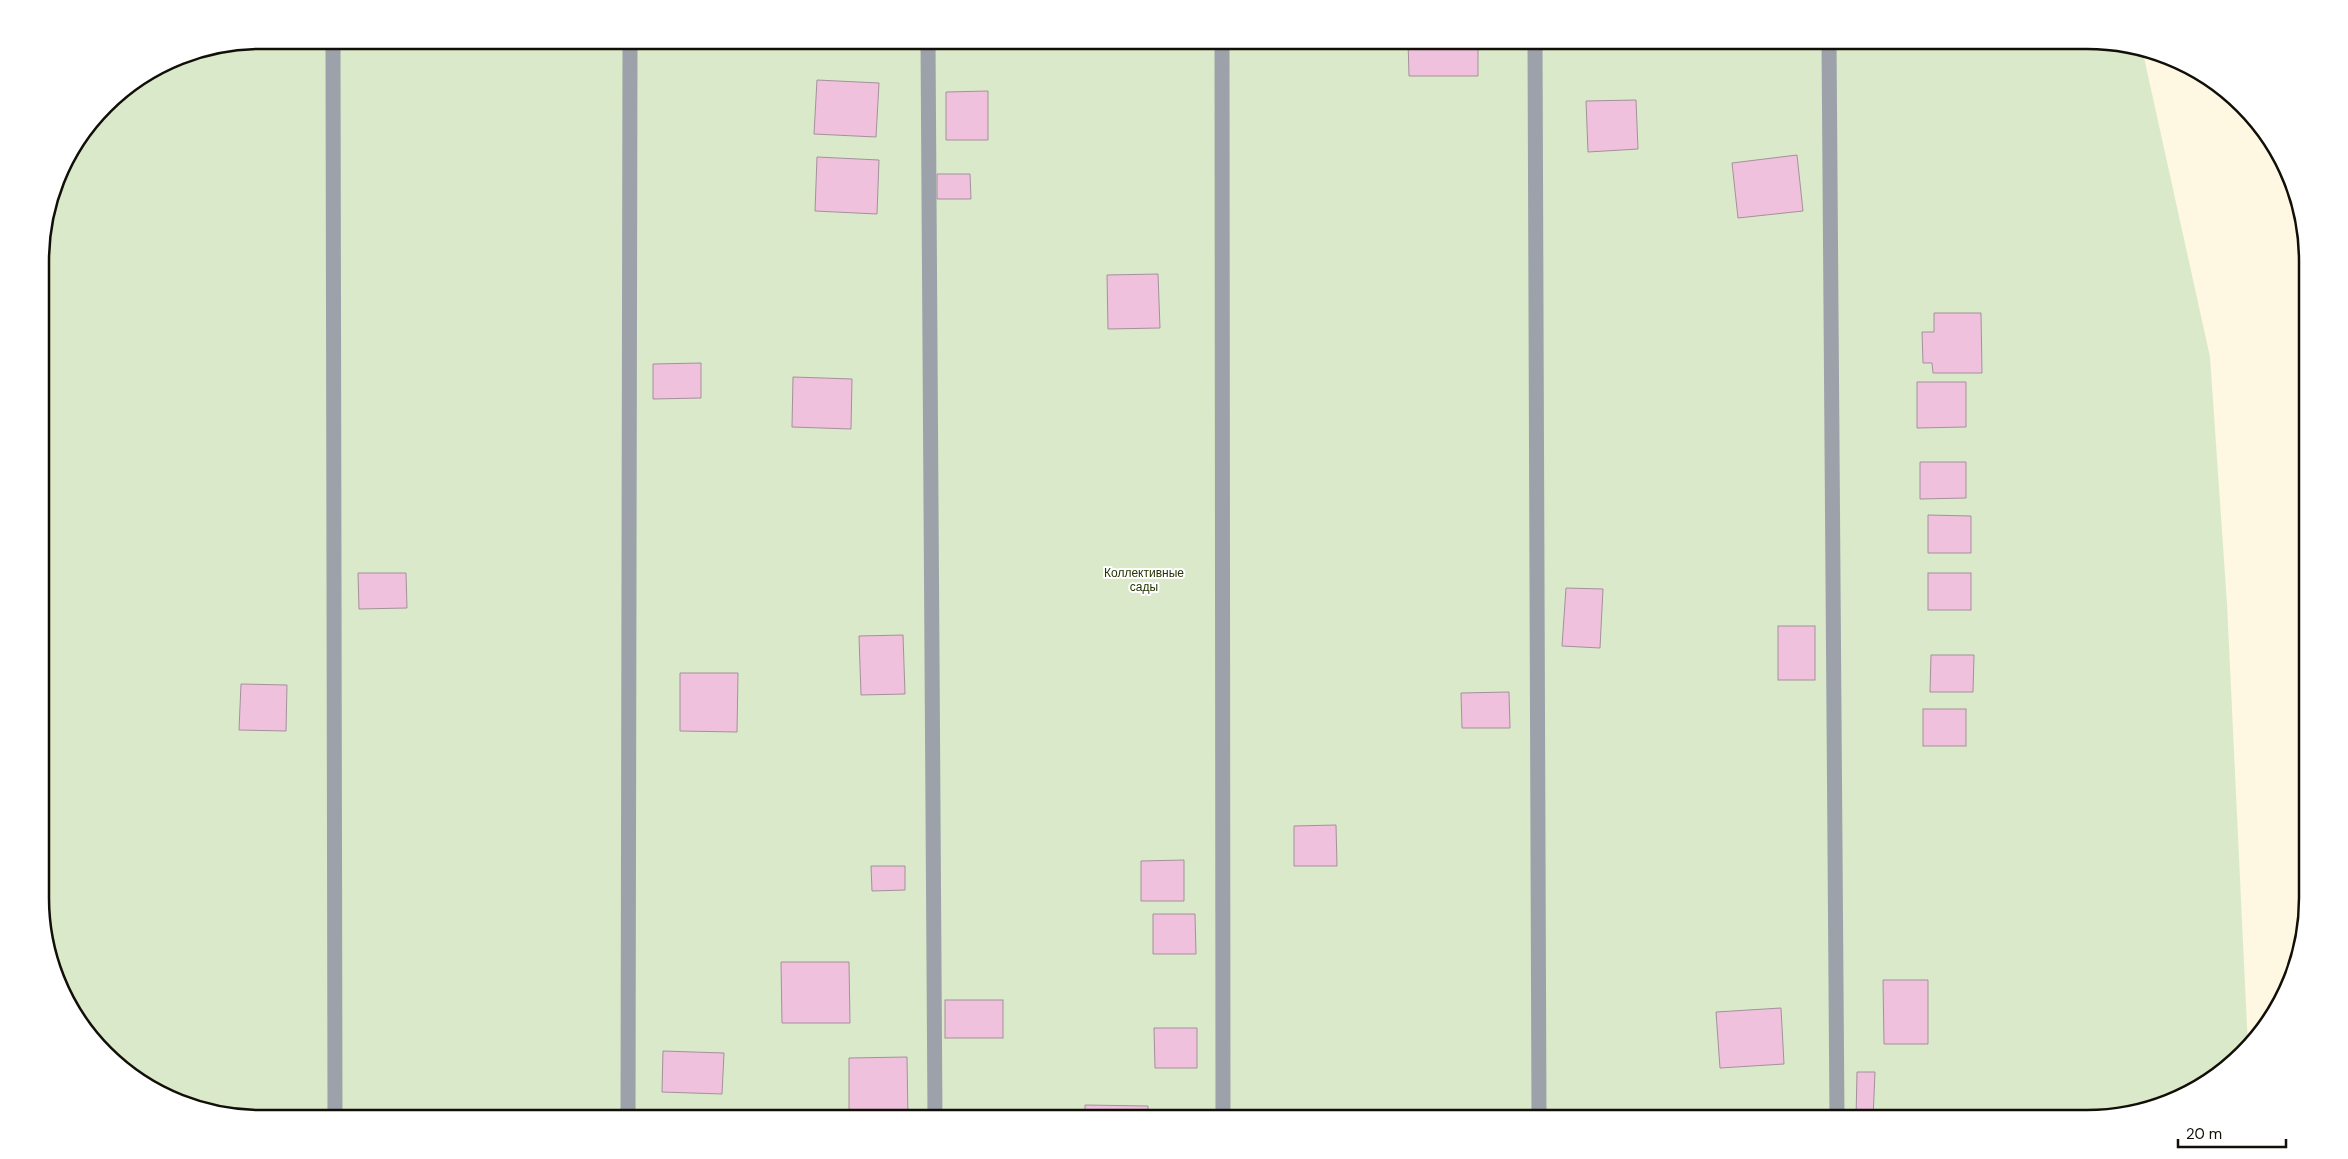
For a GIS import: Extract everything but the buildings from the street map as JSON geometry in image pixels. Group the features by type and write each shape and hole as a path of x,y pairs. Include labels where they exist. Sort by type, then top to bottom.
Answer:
{"lane":[{"path":"333,49 335,1110"},
{"path":"628,1110 630,49"},
{"path":"928,49 935,1110"},
{"path":"1222,49 1223,1110"},
{"path":"1535,49 1539,1110"},
{"path":"1829,49 1837,1110"}],"green space":[{"name":"Коллективные сады","path":"247,49 2101,49 2128,53 2144,57 2210,357 2227,604 2247,1037 2227,1058 2193,1082 2168,1094 2142,1103 2101,1110 247,1110 220,1106 193,1099 155,1082 121,1058 101,1038 77,1004 71,992 60,966 53,939 49,912 49,247 53,220 60,193 77,155 101,121 121,101 155,77 180,65 206,56"}]}
